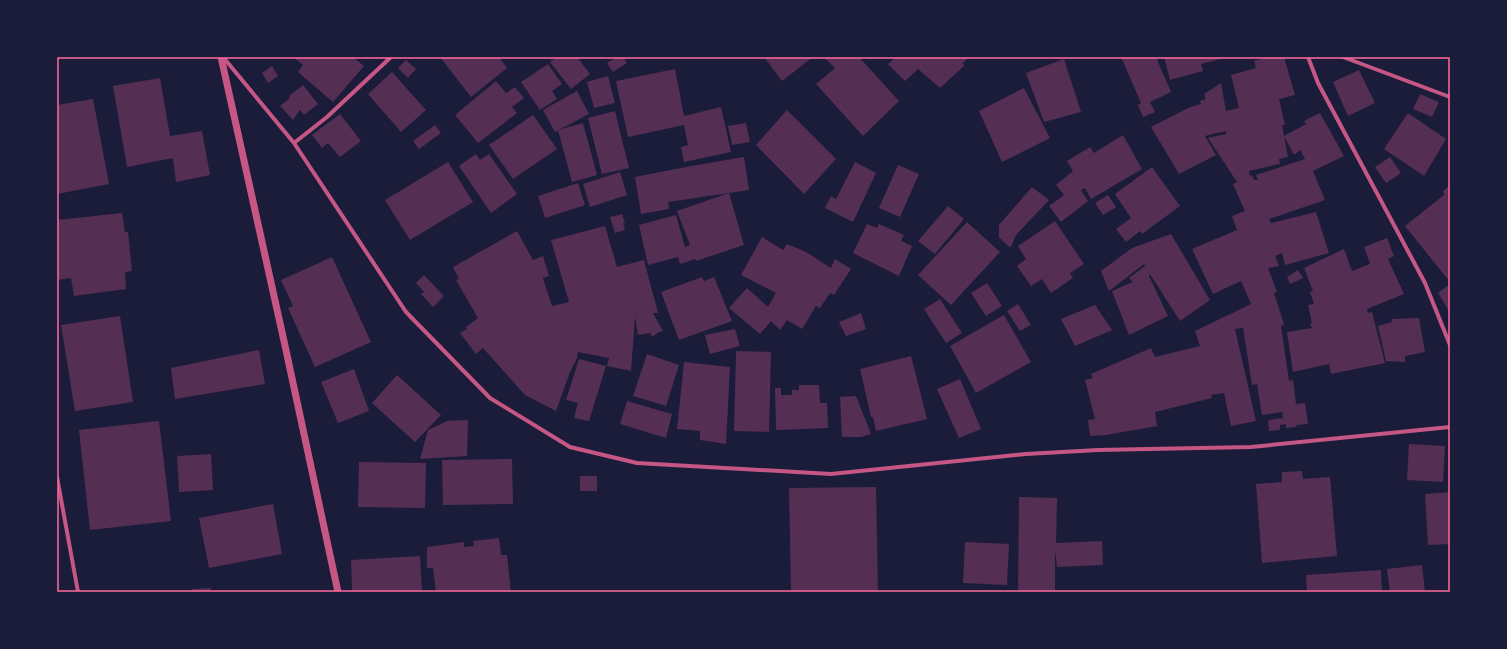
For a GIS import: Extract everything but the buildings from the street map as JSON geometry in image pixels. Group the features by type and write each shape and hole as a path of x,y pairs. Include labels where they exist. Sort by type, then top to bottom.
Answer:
{"street":[{"path":"222,57 294,143 406,312 490,398 570,447 637,463 831,474 1026,454 1098,450 1251,447 1450,428"},
{"path":"222,57 338,592"},
{"path":"294,143 327,116 391,57"},
{"path":"1308,57 1318,83 1425,283 1450,345"},
{"path":"1343,57 1450,97"},
{"path":"57,477 78,592"}]}
